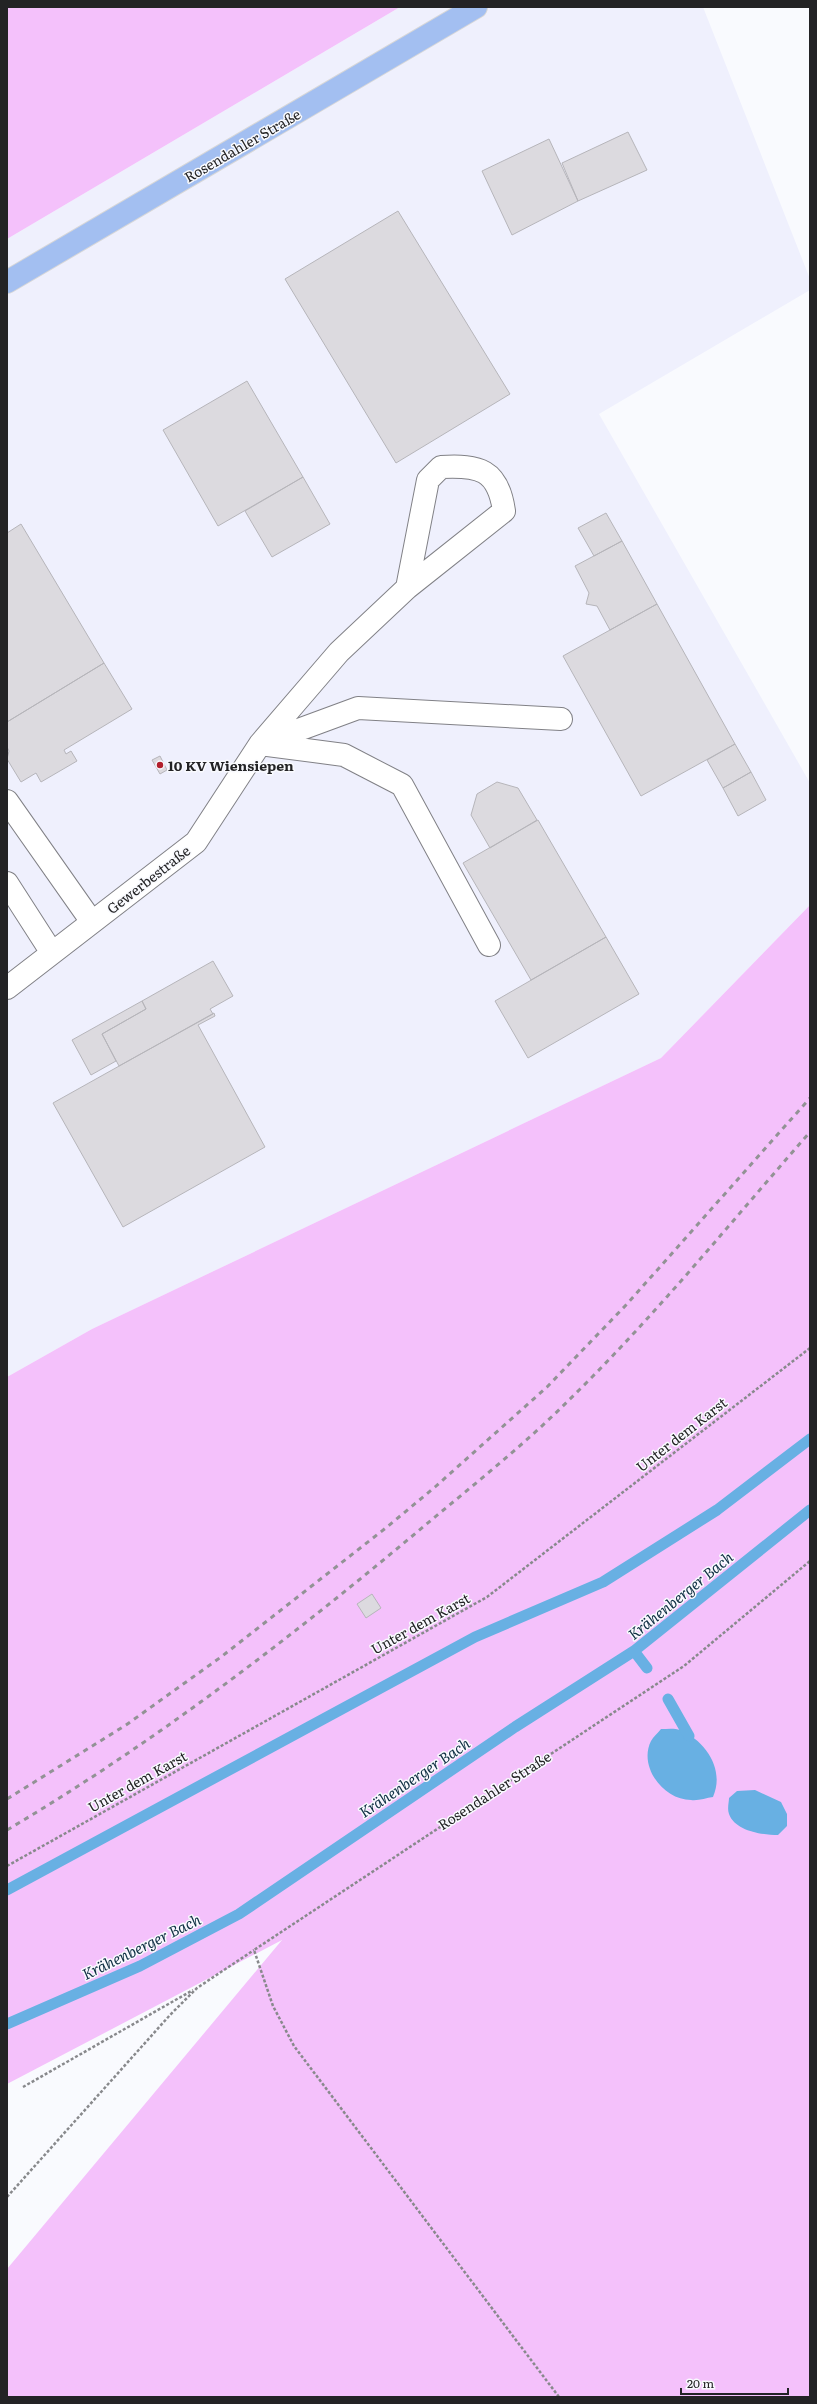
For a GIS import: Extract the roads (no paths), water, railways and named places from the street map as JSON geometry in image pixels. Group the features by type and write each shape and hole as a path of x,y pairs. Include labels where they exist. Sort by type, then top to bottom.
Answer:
{"main road":[{"name":"Rosendahler Straße","path":"7,282 476,7"}],"street":[{"name":"Gewerbestraße","path":"7,988 196,842 260,744 339,652 407,588 504,511 502,492 488,474 467,466 441,467 428,480 407,588"},
{"path":"260,744 358,708 561,719"},
{"path":"260,744 344,755 402,785 489,945"},
{"path":"7,801 92,922"},
{"path":"7,883 52,953"}],"water":[{"path":"661,1729 680,1730 698,1741 705,1749 715,1767 717,1777 713,1797 696,1800 681,1799 663,1788 656,1780 648,1761 648,1751 651,1741"},
{"path":"755,1790 781,1802 787,1814 787,1826 778,1835 750,1831 732,1820 728,1808 729,1798 737,1791"}],"waterway":[{"name":"Krähenberger Bach","path":"7,1890 475,1637 603,1582 717,1510 810,1439"},
{"name":"Krähenberger Bach","path":"7,2024 140,1966 239,1914 515,1727 634,1651 810,1510"},
{"path":"634,1651 647,1668"},
{"path":"668,1699 689,1736"}],"railway":[{"path":"7,1799 126,1725 221,1657 387,1527 435,1487 547,1387 627,1304 810,1098"},
{"path":"7,1830 62,1797 116,1761 221,1687 374,1568 516,1449 552,1417 632,1335 810,1132"}],"place":[{"name":"10 KV Wiensiepen","path":"160,765"}]}
